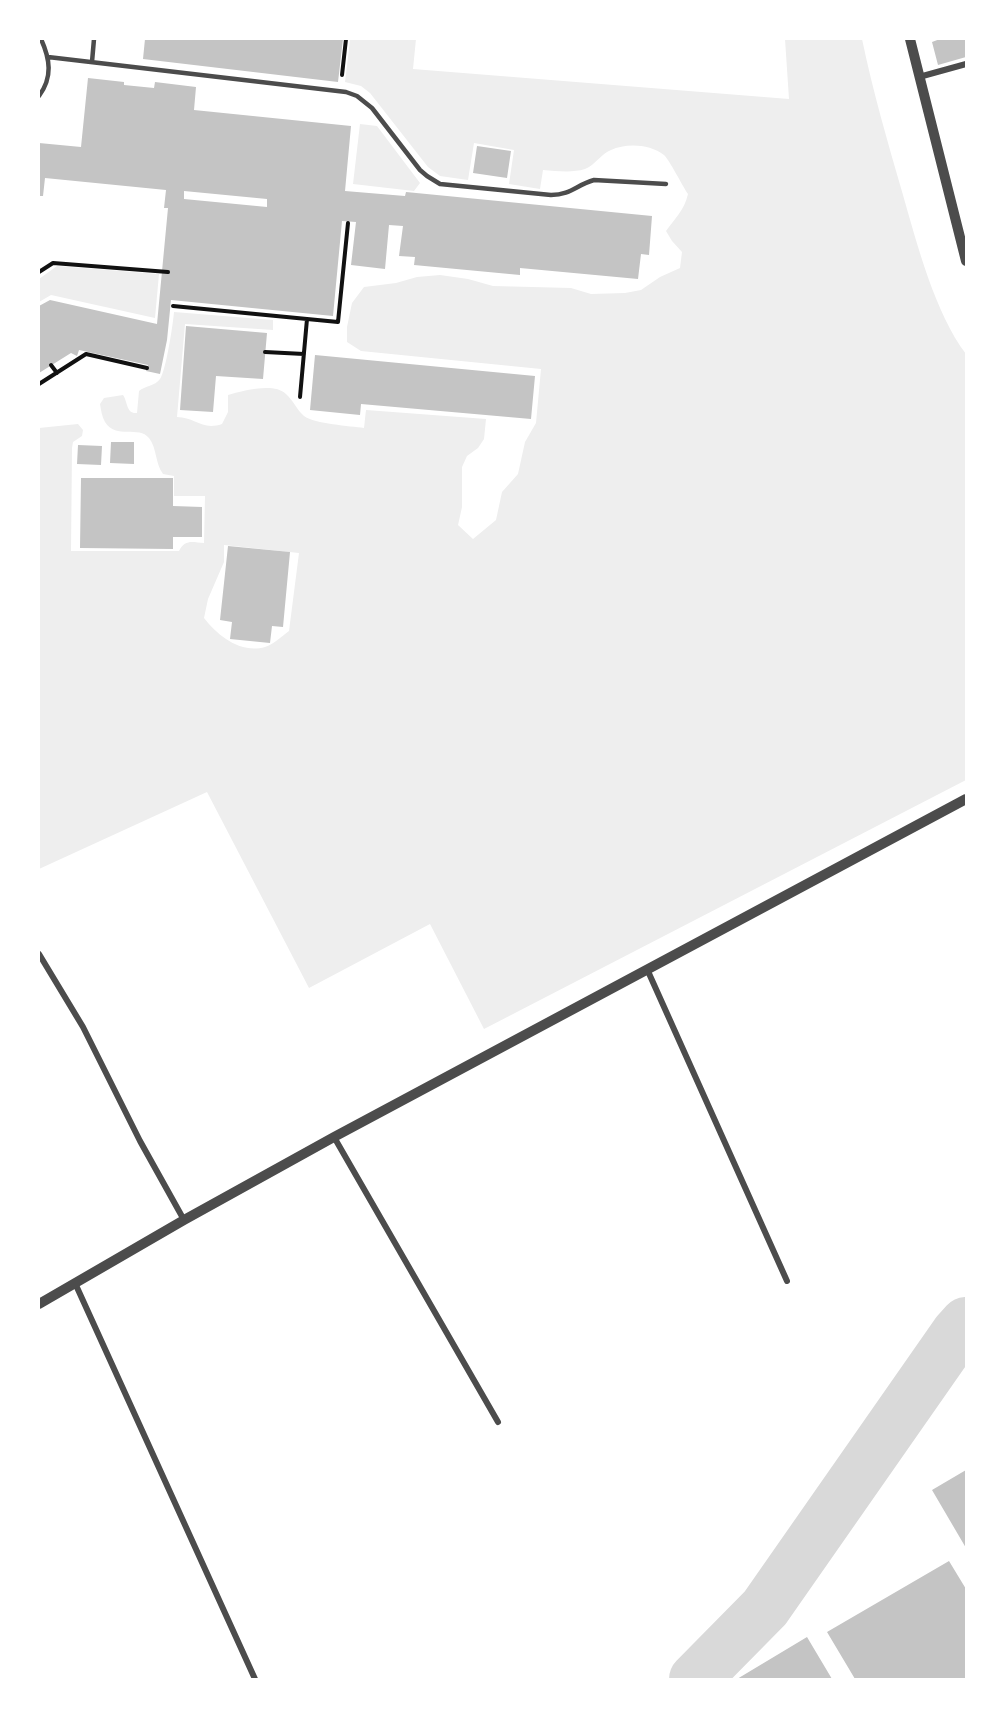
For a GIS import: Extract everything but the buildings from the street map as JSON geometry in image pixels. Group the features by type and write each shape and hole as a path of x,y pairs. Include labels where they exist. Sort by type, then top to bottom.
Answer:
{"street":[{"path":"910,39 966,261"},
{"path":"919,77 966,64"},
{"path":"39,1304 183,1220 333,1137 966,799"},
{"path":"39,954 83,1027 140,1141 183,1220"},
{"path":"647,969 787,1281"},
{"path":"333,1137 498,1422"},
{"path":"75,1283 255,1679"}],"lane":[{"path":"39,96 49,76 48,57 41,39"},
{"path":"92,62 94,39"},
{"path":"48,57 340,91 357,96 372,108 420,170 440,184 551,195 569,193 594,180 666,184"}],"path":[{"path":"340,91 346,39"},
{"path":"173,306 338,322 348,224"},
{"path":"39,272 53,263 168,272"},
{"path":"300,397 307,319"},
{"path":"265,352 304,354"},
{"path":"39,384 86,354 147,368"},
{"path":"51,365 57,373"}],"shaded area":[{"path":"416,39 413,69 789,99 785,39 862,39 881,117 921,256 945,319 966,354 966,780 484,1029 430,924 309,988 207,792 39,869 39,428 78,424 83,430 82,436 73,442 72,448 71,551 179,551 186,543 204,543 205,496 174,496 174,476 163,474 149,438 145,434 121,432 110,427 104,420 100,404 104,398 123,395 129,410 137,413 139,391 160,379 165,367 174,312 273,320 273,330 185,324 177,417 209,426 222,424 228,412 228,395 266,388 281,390 309,419 333,424 364,428 366,410 486,419 484,439 478,448 467,456 462,467 462,507 458,525 473,539 496,520 502,492 518,474 525,442 536,423 541,369 361,351 347,342 347,327 352,303 364,287 440,275 493,286 571,288 591,294 625,293 641,290 660,277 680,268 682,252 666,231 682,210 688,194 664,155 645,147 617,148 607,152 585,169 543,170 540,189 509,184 514,150 474,143 468,180 440,176 428,167 370,93 361,86 345,82 350,40","holes":["224,545 299,553 289,631 275,642 256,649 239,646 223,637 204,618 208,599 224,562"]},
{"path":"360,124 377,126 420,183 414,191 353,184"},
{"path":"57,266 159,274 155,318 51,295 39,302 39,279"}],"waterway":[{"path":"695,1679 765,1608 966,1323"}]}
